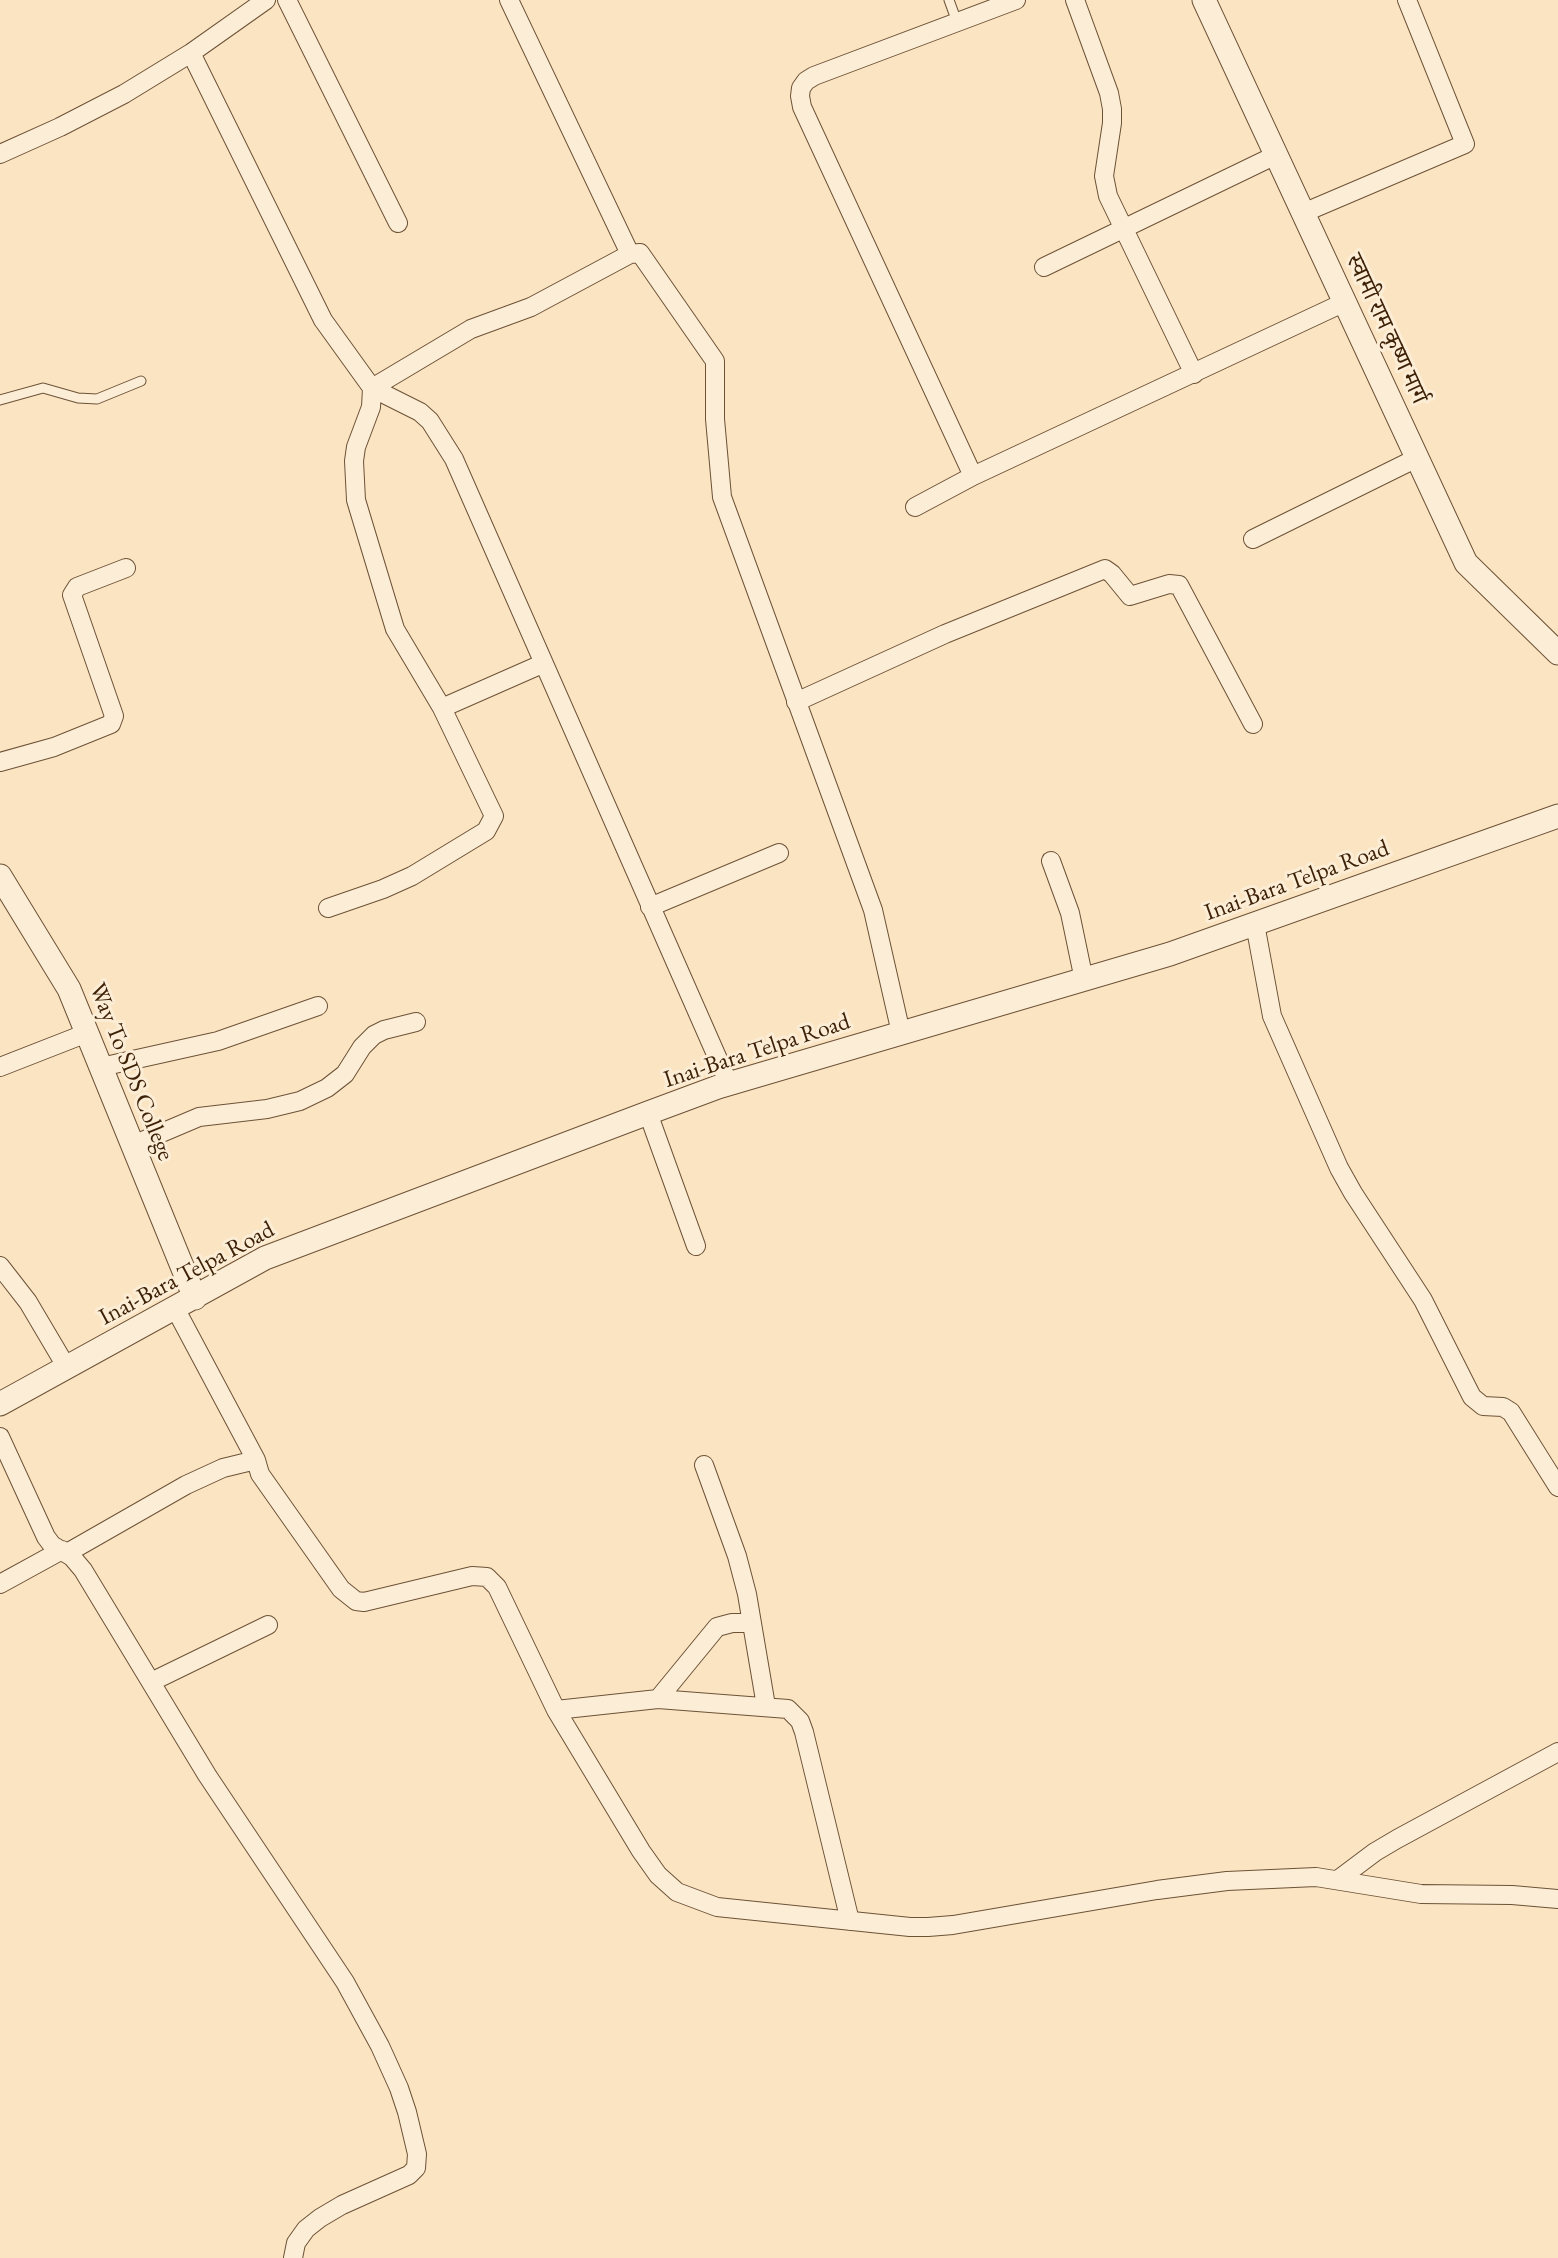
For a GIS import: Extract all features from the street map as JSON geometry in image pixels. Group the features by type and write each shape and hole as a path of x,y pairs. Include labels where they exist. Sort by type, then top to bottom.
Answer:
{"street":[{"path":"0,154 124,94 191,53 266,0"},
{"path":"287,0 398,223"},
{"path":"509,0 630,254"},
{"path":"973,476 802,107 800,96 806,80 814,76 1016,0"},
{"path":"1075,0 1109,93 1112,123 1104,176 1108,196 1194,374"},
{"name":"स्वामी राम कृष्ण मार्ग","path":"1204,0 1466,563 1558,653"},
{"path":"1303,213 1465,144 1407,0"},
{"path":"191,53 323,320 372,388 420,412 430,421 454,459 729,1084"},
{"path":"1044,267 1276,155"},
{"path":"372,388 471,329 531,307 630,254 640,253 715,361 715,419 722,497 873,910 901,1033"},
{"path":"915,506 973,476 1345,302"},
{"path":"328,908 412,876 491,826 494,816 442,708 395,628 356,500 355,454 371,407 372,388"},
{"path":"1253,539 1417,458"},
{"path":"0,762 54,747 111,724 114,716 72,594 77,587 127,568"},
{"path":"796,702 945,634 1105,569 1110,571 1130,596 1169,584 1179,585 1253,724"},
{"path":"442,708 542,664"},
{"name":"Inai-Bara Telpa Road","path":"0,1404 265,1258 648,1113 729,1084 1170,954 1558,816"},
{"path":"650,907 779,853"},
{"path":"1051,861 1070,912 1084,979"},
{"name":"Way To SDS College","path":"0,876 69,989 133,1145 185,1303"},
{"path":"1255,924 1272,1016 1339,1168 1423,1300 1472,1397 1483,1406 1503,1407 1511,1412 1558,1487"},
{"path":"101,1067 218,1041 318,1006"},
{"path":"133,1145 199,1117 267,1109 300,1101 345,1074 362,1047 374,1035 416,1022"},
{"path":"0,1067 87,1033"},
{"path":"648,1113 696,1246"},
{"path":"0,1266 28,1302 67,1368"},
{"path":"185,1303 260,1474 341,1589 356,1601 364,1602 472,1577 487,1577 497,1587 556,1710 641,1851 658,1875 677,1892 717,1908 911,1927 953,1925 1144,1892 1227,1881 1316,1877 1421,1895 1512,1895 1558,1899"},
{"path":"0,1437 46,1537 83,1570 207,1774 345,1982 380,2046 407,2112 417,2154 416,2168 409,2175 320,2217 306,2229 296,2244 293,2258"},
{"path":"0,1584 186,1485 223,1468 256,1460"},
{"path":"704,1465 737,1556 766,1706"},
{"path":"658,1699 712,1632 723,1625 751,1623"},
{"path":"151,1682 268,1625"},
{"path":"556,1710 658,1699 788,1709 800,1721 850,1921"},
{"path":"1339,1879 1397,1839 1558,1752"}],"lane":[{"path":"949,0 957,22"},
{"path":"0,400 43,388 78,398 97,399 141,381"}]}
